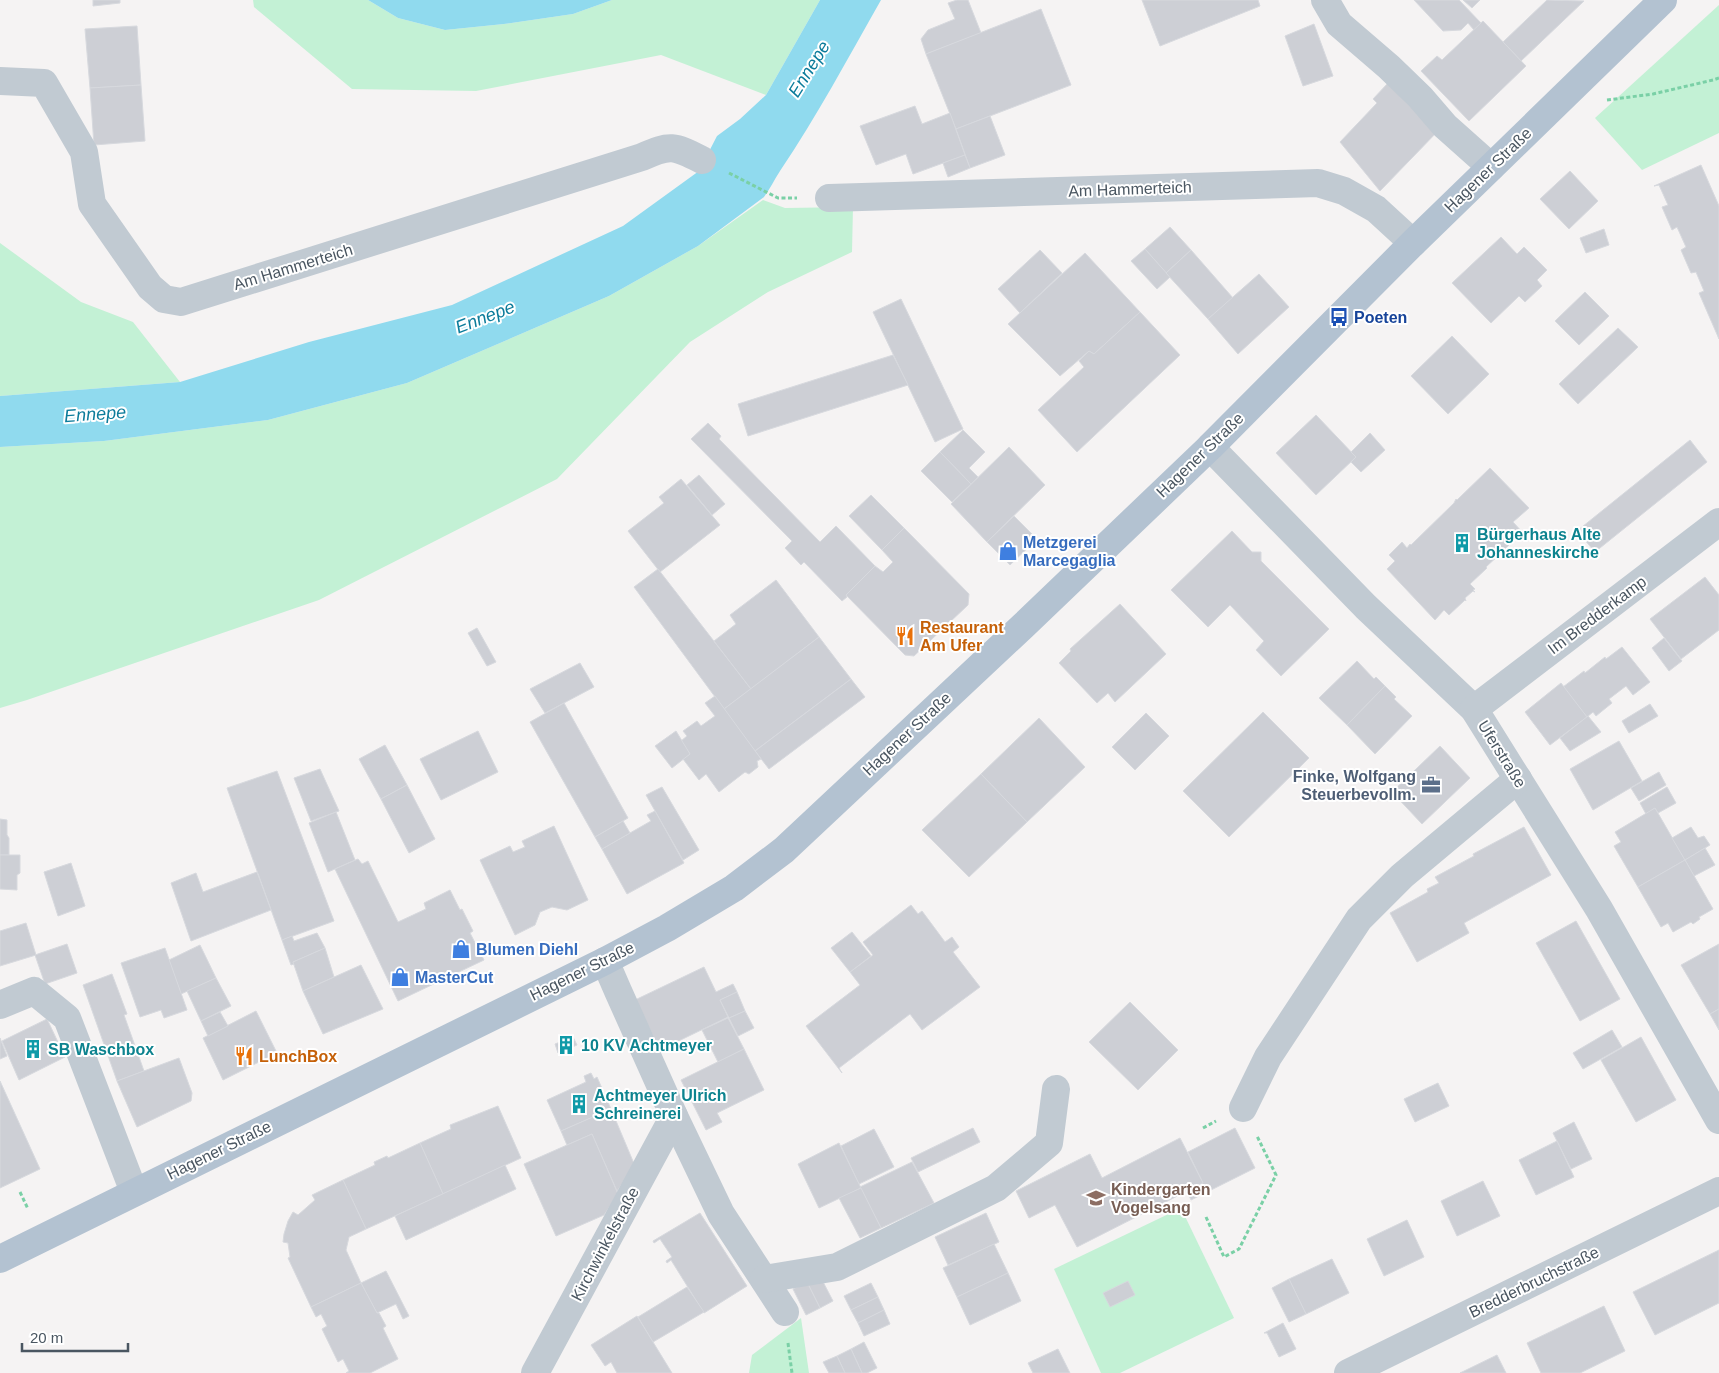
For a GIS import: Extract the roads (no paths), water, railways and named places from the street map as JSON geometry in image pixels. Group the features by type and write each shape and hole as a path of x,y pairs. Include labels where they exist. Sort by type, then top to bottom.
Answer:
{"main road":[{"name":"Hagener Straße","path":"0,1259 605,961 667,928 734,888 784,850 1023,626 1210,447 1413,243 1664,0"}],"street":[{"path":"1325,0 1339,24 1395,73 1420,97 1445,126 1491,167"},
{"name":"Am Hammerteich","path":"0,81 44,83 84,152 92,204 150,287 164,299 181,302 642,157 660,149 671,147 702,160"},
{"name":"Am Hammerteich","path":"829,198 1318,183 1344,191 1376,209 1413,243"},
{"name":"Uferstraße","path":"1210,447 1366,607 1474,709 1599,909 1719,1120"},
{"name":"Im Bredderkamp","path":"1474,709 1719,522"},
{"path":"1243,1108 1268,1057 1358,919 1402,876 1518,779"},
{"path":"605,961 674,1116 721,1214 785,1312"},
{"path":"0,1005 34,991 66,1018 134,1192"},
{"path":"764,1279 837,1267 996,1188 1049,1143 1056,1089"},
{"name":"Kirchwinkelstraße","path":"535,1373 674,1116"},
{"name":"Bredderbruchstraße","path":"1348,1373 1719,1191"}],"water":[{"path":"368,0 612,0 573,14 445,30 398,18"},
{"name":"Ennepe","path":"820,0 881,0 820,108 764,197 698,246 609,296 407,383 268,420 104,441 0,447 0,396 180,382 309,342 452,305 623,226 699,171 717,136 740,119 766,95"}],"place":[{"name":"Poeten","path":"1339,317"},
{"name":"Bürgerhaus Alte Johanneskirche","path":"1462,543"},
{"name":"Metzgerei Marcegaglia","path":"1008,551"},
{"name":"Restaurant Am Ufer","path":"905,636"},
{"name":"Finke, Wolfgang Steuerbevollm.","path":"1431,785"},
{"name":"Blumen Diehl","path":"461,949"},
{"name":"MasterCut","path":"400,977"},
{"name":"10 KV Achtmeyer","path":"566,1045"},
{"name":"SB Waschbox","path":"33,1049"},
{"name":"LunchBox","path":"244,1056"},
{"name":"Achtmeyer Ulrich Schreinerei","path":"579,1104"},
{"name":"Kindergarten Vogelsang","path":"1096,1198"}]}
